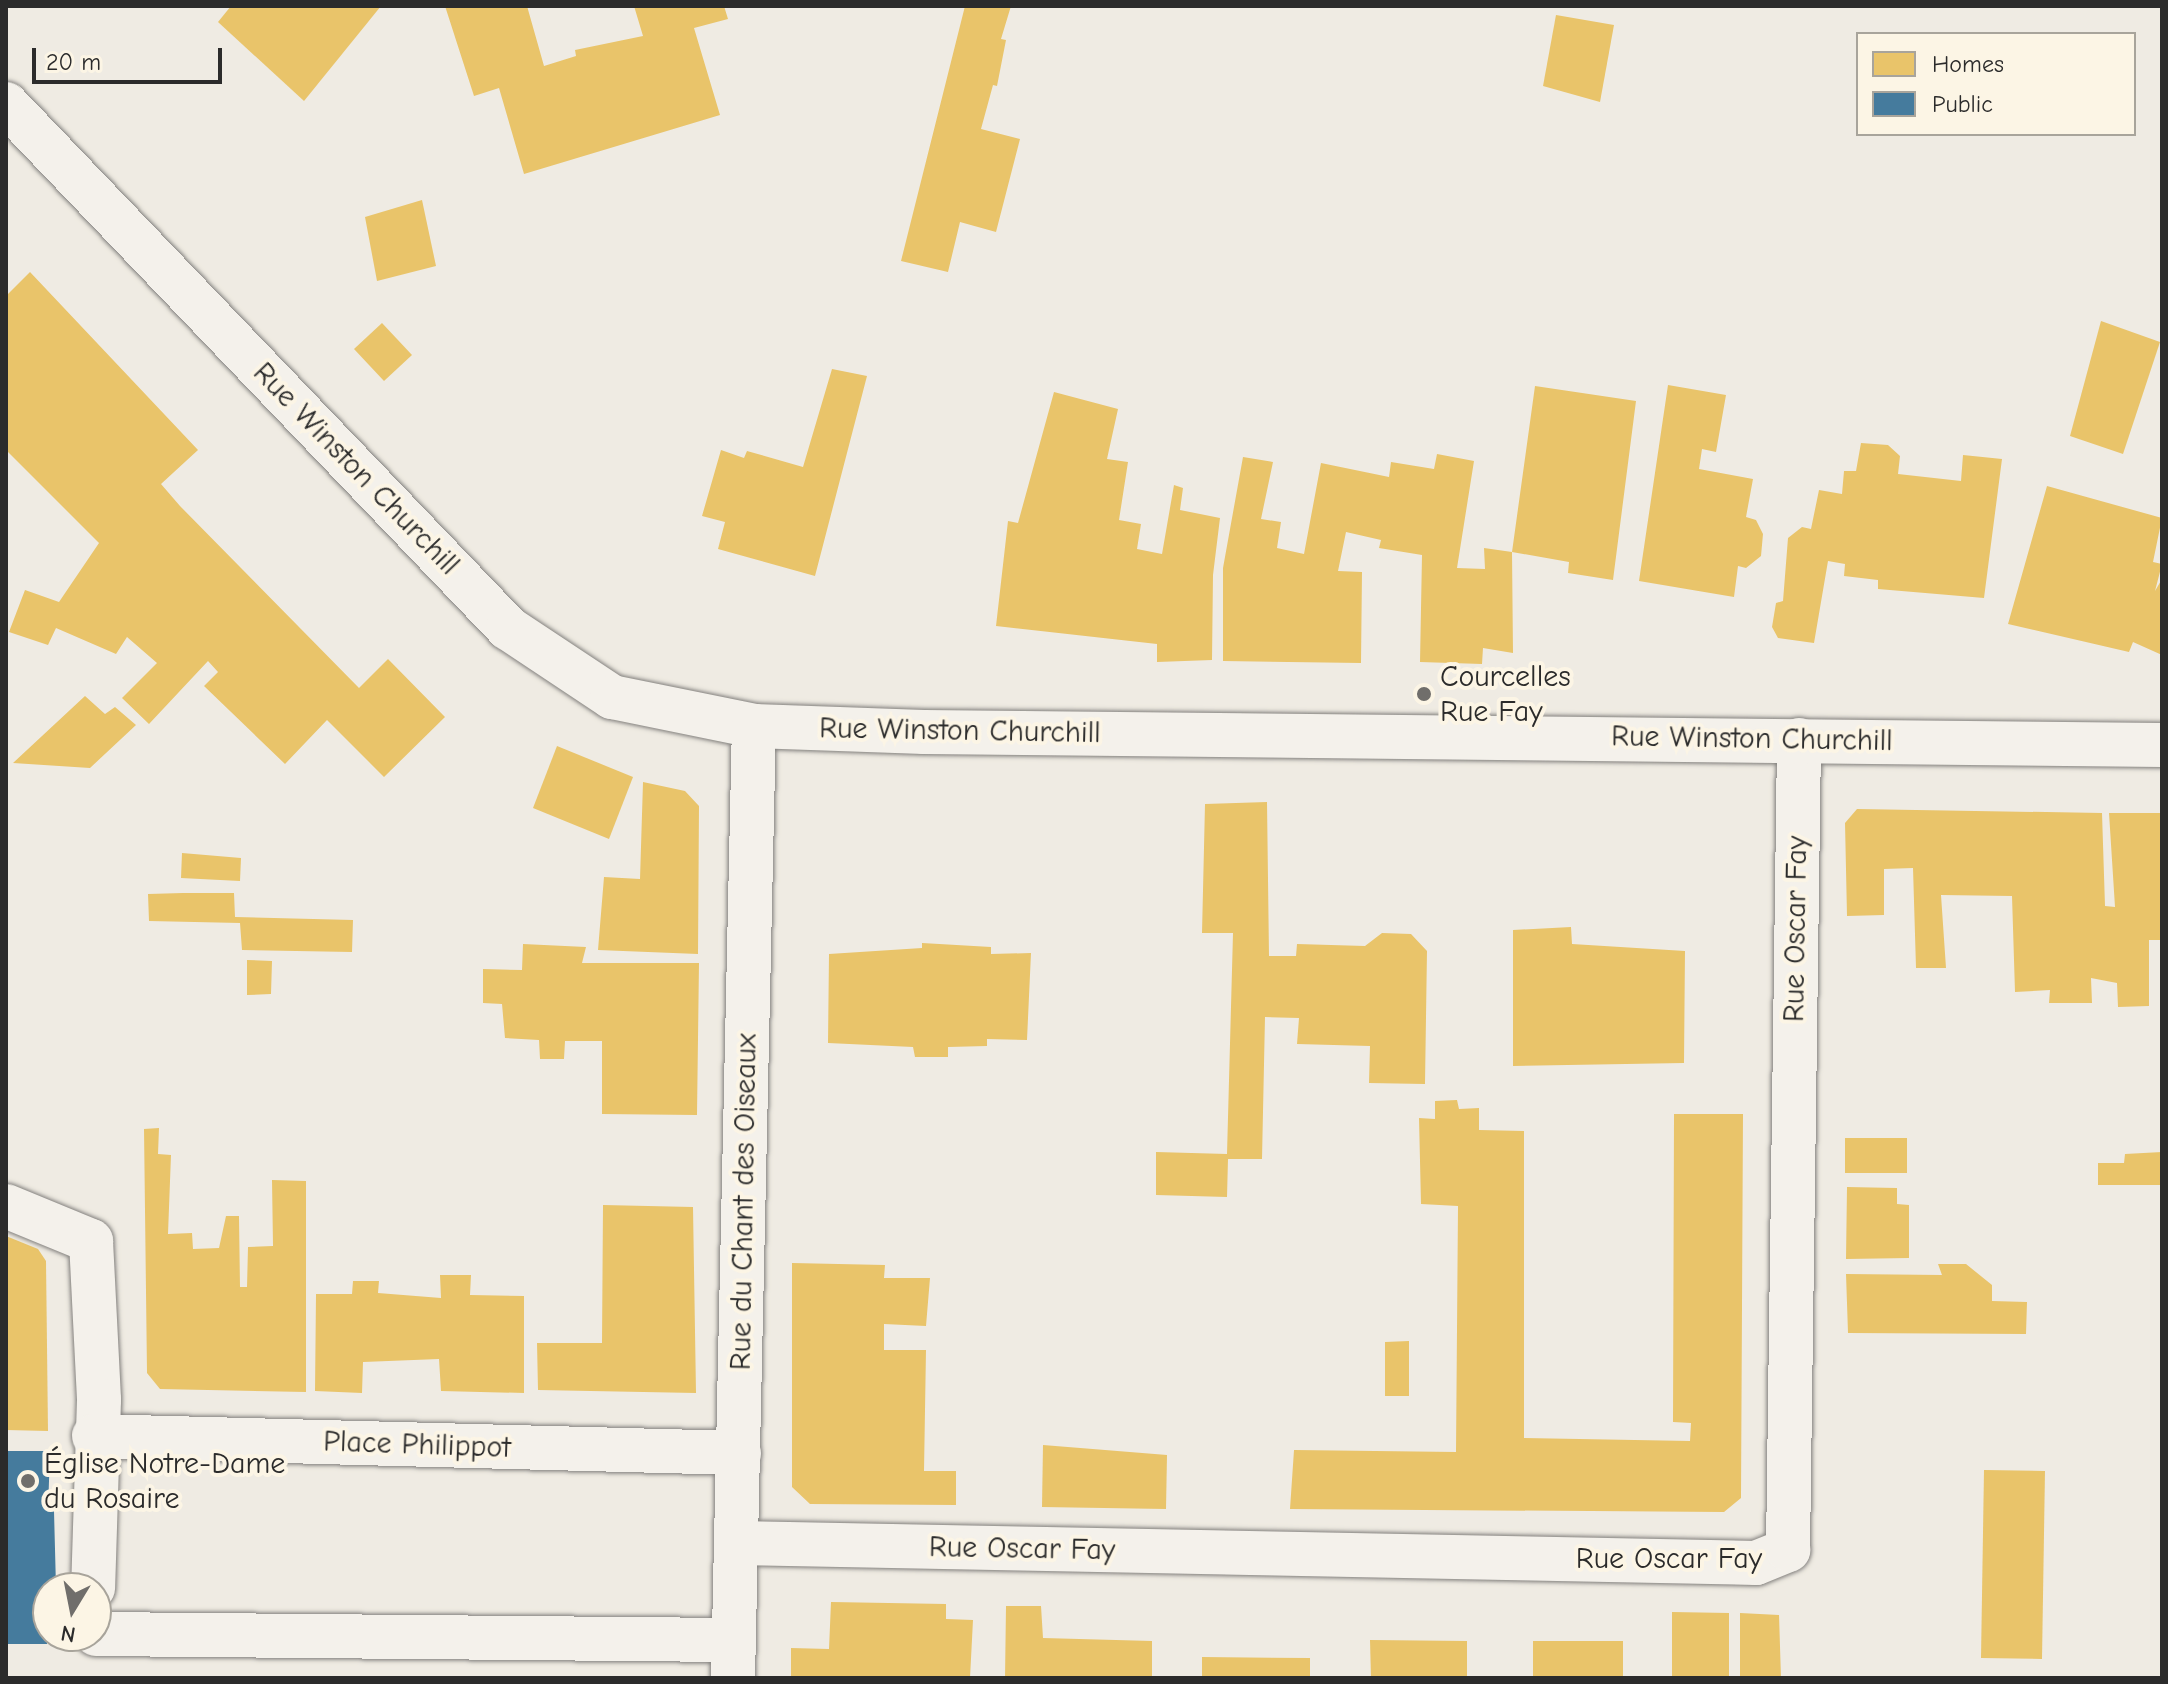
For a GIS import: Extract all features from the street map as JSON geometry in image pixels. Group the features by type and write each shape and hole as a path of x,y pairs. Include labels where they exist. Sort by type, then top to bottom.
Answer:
{"street":[{"name":"Rue Winston Churchill","path":"6,104 508,628 612,697 754,726 2162,745"},
{"name":"Rue du Chant des Oiseaux","path":"734,1659 754,726"},
{"name":"Rue Oscar Fay","path":"737,1543 1756,1563 1788,1550 1799,740"},
{"path":"6,1206 91,1241 99,1400 94,1436 93,1572"},
{"name":"Place Philippot","path":"94,1436 739,1453"},
{"path":"112,1635 734,1659"}],"building: Homes":[{"path":"231,6 381,6 304,101 218,22"},
{"path":"445,6 527,6 544,66 576,56 575,50 643,36 634,6 724,6 728,19 694,28 720,115 524,174 499,88 474,96"},
{"path":"965,6 1011,6 1001,39 1006,40 997,86 993,85 981,129 1020,139 996,232 960,222 948,272 901,261"},
{"path":"1556,15 1614,25 1600,102 1543,86"},
{"path":"422,200 436,266 377,281 365,217"},
{"path":"30,272 198,450 161,484 180,506 359,688 388,659 445,717 384,777 327,720 285,764 204,686 218,672 208,661 149,724 122,698 157,663 127,637 116,654 56,628 48,645 9,632 25,590 59,602 99,543 6,450 6,296"},
{"path":"2101,321 2160,342 2123,454 2070,436"},
{"path":"382,323 412,355 384,381 354,349"},
{"path":"832,369 867,376 815,576 718,549 725,522 702,516 721,450 744,458 747,451 803,467"},
{"path":"1668,385 1726,395 1716,452 1702,449 1699,469 1753,479 1746,517 1756,520 1763,534 1761,556 1746,568 1738,566 1734,597 1639,581"},
{"path":"1535,386 1636,401 1613,580 1568,573 1569,562 1512,552"},
{"path":"1054,392 1118,409 1107,459 1128,462 1119,520 1141,524 1137,549 1162,554 1174,485 1183,488 1180,510 1220,518 1213,575 1212,660 1157,662 1157,644 996,626 1008,521 1018,523"},
{"path":"1861,443 1888,445 1900,456 1898,474 1961,481 1963,455 2002,459 1984,598 1878,589 1878,580 1844,576 1845,564 1828,561 1814,643 1778,638 1772,627 1776,603 1783,601 1788,538 1802,527 1811,529 1819,490 1842,494 1844,471 1856,471"},
{"path":"1437,454 1474,461 1457,568 1485,569 1484,548 1512,552 1513,653 1483,648 1482,664 1420,662 1422,555 1379,548 1381,540 1346,532 1338,571 1362,572 1361,663 1223,661 1223,568 1243,457 1273,462 1261,519 1281,522 1277,548 1304,554 1321,463 1389,477 1391,462 1434,469"},
{"path":"2047,486 2162,518 2153,562 2162,564 2155,591 2162,579 2162,655 2133,642 2129,652 2008,624"},
{"path":"85,696 105,714 115,707 136,725 90,768 13,763"},
{"path":"557,746 633,777 609,839 533,808"},
{"path":"643,782 685,791 699,806 698,954 598,950 604,877 640,879"},
{"path":"1267,802 1269,956 1296,956 1297,944 1365,946 1382,933 1411,934 1427,951 1425,1084 1369,1083 1370,1046 1297,1044 1299,1018 1265,1017 1262,1159 1228,1159 1227,1197 1156,1195 1156,1152 1227,1154 1233,933 1202,933 1205,804"},
{"path":"1857,809 2102,813 2105,906 2115,907 2109,813 2162,813 2162,940 2149,940 2149,1006 2118,1007 2117,983 2091,978 2092,1003 2049,1003 2050,990 2015,992 2012,896 1941,895 1946,968 1916,968 1913,868 1884,869 1884,915 1847,916 1845,823"},
{"path":"182,853 241,858 240,881 181,878"},
{"path":"234,893 235,917 353,920 352,952 242,950 240,923 149,921 148,894"},
{"path":"1571,927 1572,944 1685,951 1684,1063 1513,1066 1513,930"},
{"path":"922,943 991,947 991,954 1031,953 1027,1040 987,1039 987,1046 948,1047 948,1057 915,1057 913,1047 828,1043 829,954 922,948"},
{"path":"523,944 586,947 582,963 699,963 697,1115 602,1114 602,1041 565,1041 564,1059 540,1059 539,1040 505,1038 502,1004 483,1003 483,969 522,970"},
{"path":"247,960 272,961 271,994 247,995"},
{"path":"1457,1100 1459,1109 1479,1108 1479,1130 1524,1131 1524,1438 1690,1441 1691,1423 1673,1422 1674,1114 1743,1114 1741,1498 1724,1512 1290,1509 1294,1450 1456,1452 1458,1206 1421,1204 1419,1118 1435,1119 1435,1101"},
{"path":"159,1128 158,1154 171,1155 168,1234 192,1233 193,1249 219,1248 226,1216 239,1216 240,1287 247,1287 248,1247 273,1246 272,1180 306,1181 306,1392 160,1389 147,1373 144,1129"},
{"path":"1845,1138 1907,1138 1907,1173 1845,1173"},
{"path":"2162,1152 2162,1185 2098,1185 2098,1163 2124,1163 2125,1154"},
{"path":"1847,1187 1897,1188 1897,1204 1909,1205 1909,1258 1846,1259"},
{"path":"603,1205 693,1207 696,1393 538,1390 537,1343 602,1343"},
{"path":"6,1236 38,1249 46,1261 48,1431 6,1430"},
{"path":"792,1263 885,1265 884,1278 930,1278 926,1326 884,1324 884,1350 926,1350 924,1471 956,1471 956,1505 810,1504 792,1487"},
{"path":"1938,1264 1966,1264 1992,1285 1992,1301 2027,1302 2026,1334 1848,1333 1846,1274 1942,1275"},
{"path":"440,1275 471,1275 470,1295 524,1296 524,1393 441,1391 439,1359 363,1362 362,1393 315,1391 316,1294 352,1294 353,1281 379,1281 378,1293 441,1298"},
{"path":"1409,1341 1409,1396 1385,1396 1385,1342"},
{"path":"1043,1445 1167,1455 1166,1509 1042,1507"},
{"path":"1984,1470 2045,1471 2042,1659 1981,1658"},
{"path":"831,1602 946,1604 946,1619 973,1620 970,1678 791,1678 791,1648 829,1649"},
{"path":"1006,1606 1041,1606 1043,1638 1152,1641 1152,1678 1005,1678"},
{"path":"1672,1612 1729,1613 1729,1678 1672,1678"},
{"path":"1740,1613 1779,1615 1781,1678 1740,1678"},
{"path":"1370,1640 1467,1641 1467,1678 1371,1678"},
{"path":"1533,1641 1623,1641 1623,1678 1533,1678"},
{"path":"1202,1657 1310,1658 1310,1678 1202,1678"}],"building: Public":[{"path":"6,1451 50,1451 48,1511 54,1511 56,1572 32,1572 32,1644 6,1644"}],"place":[{"name":"Courcelles Rue Fay","path":"1424,694"},
{"name":"Église Notre-Dame du Rosaire","path":"28,1481"}]}
